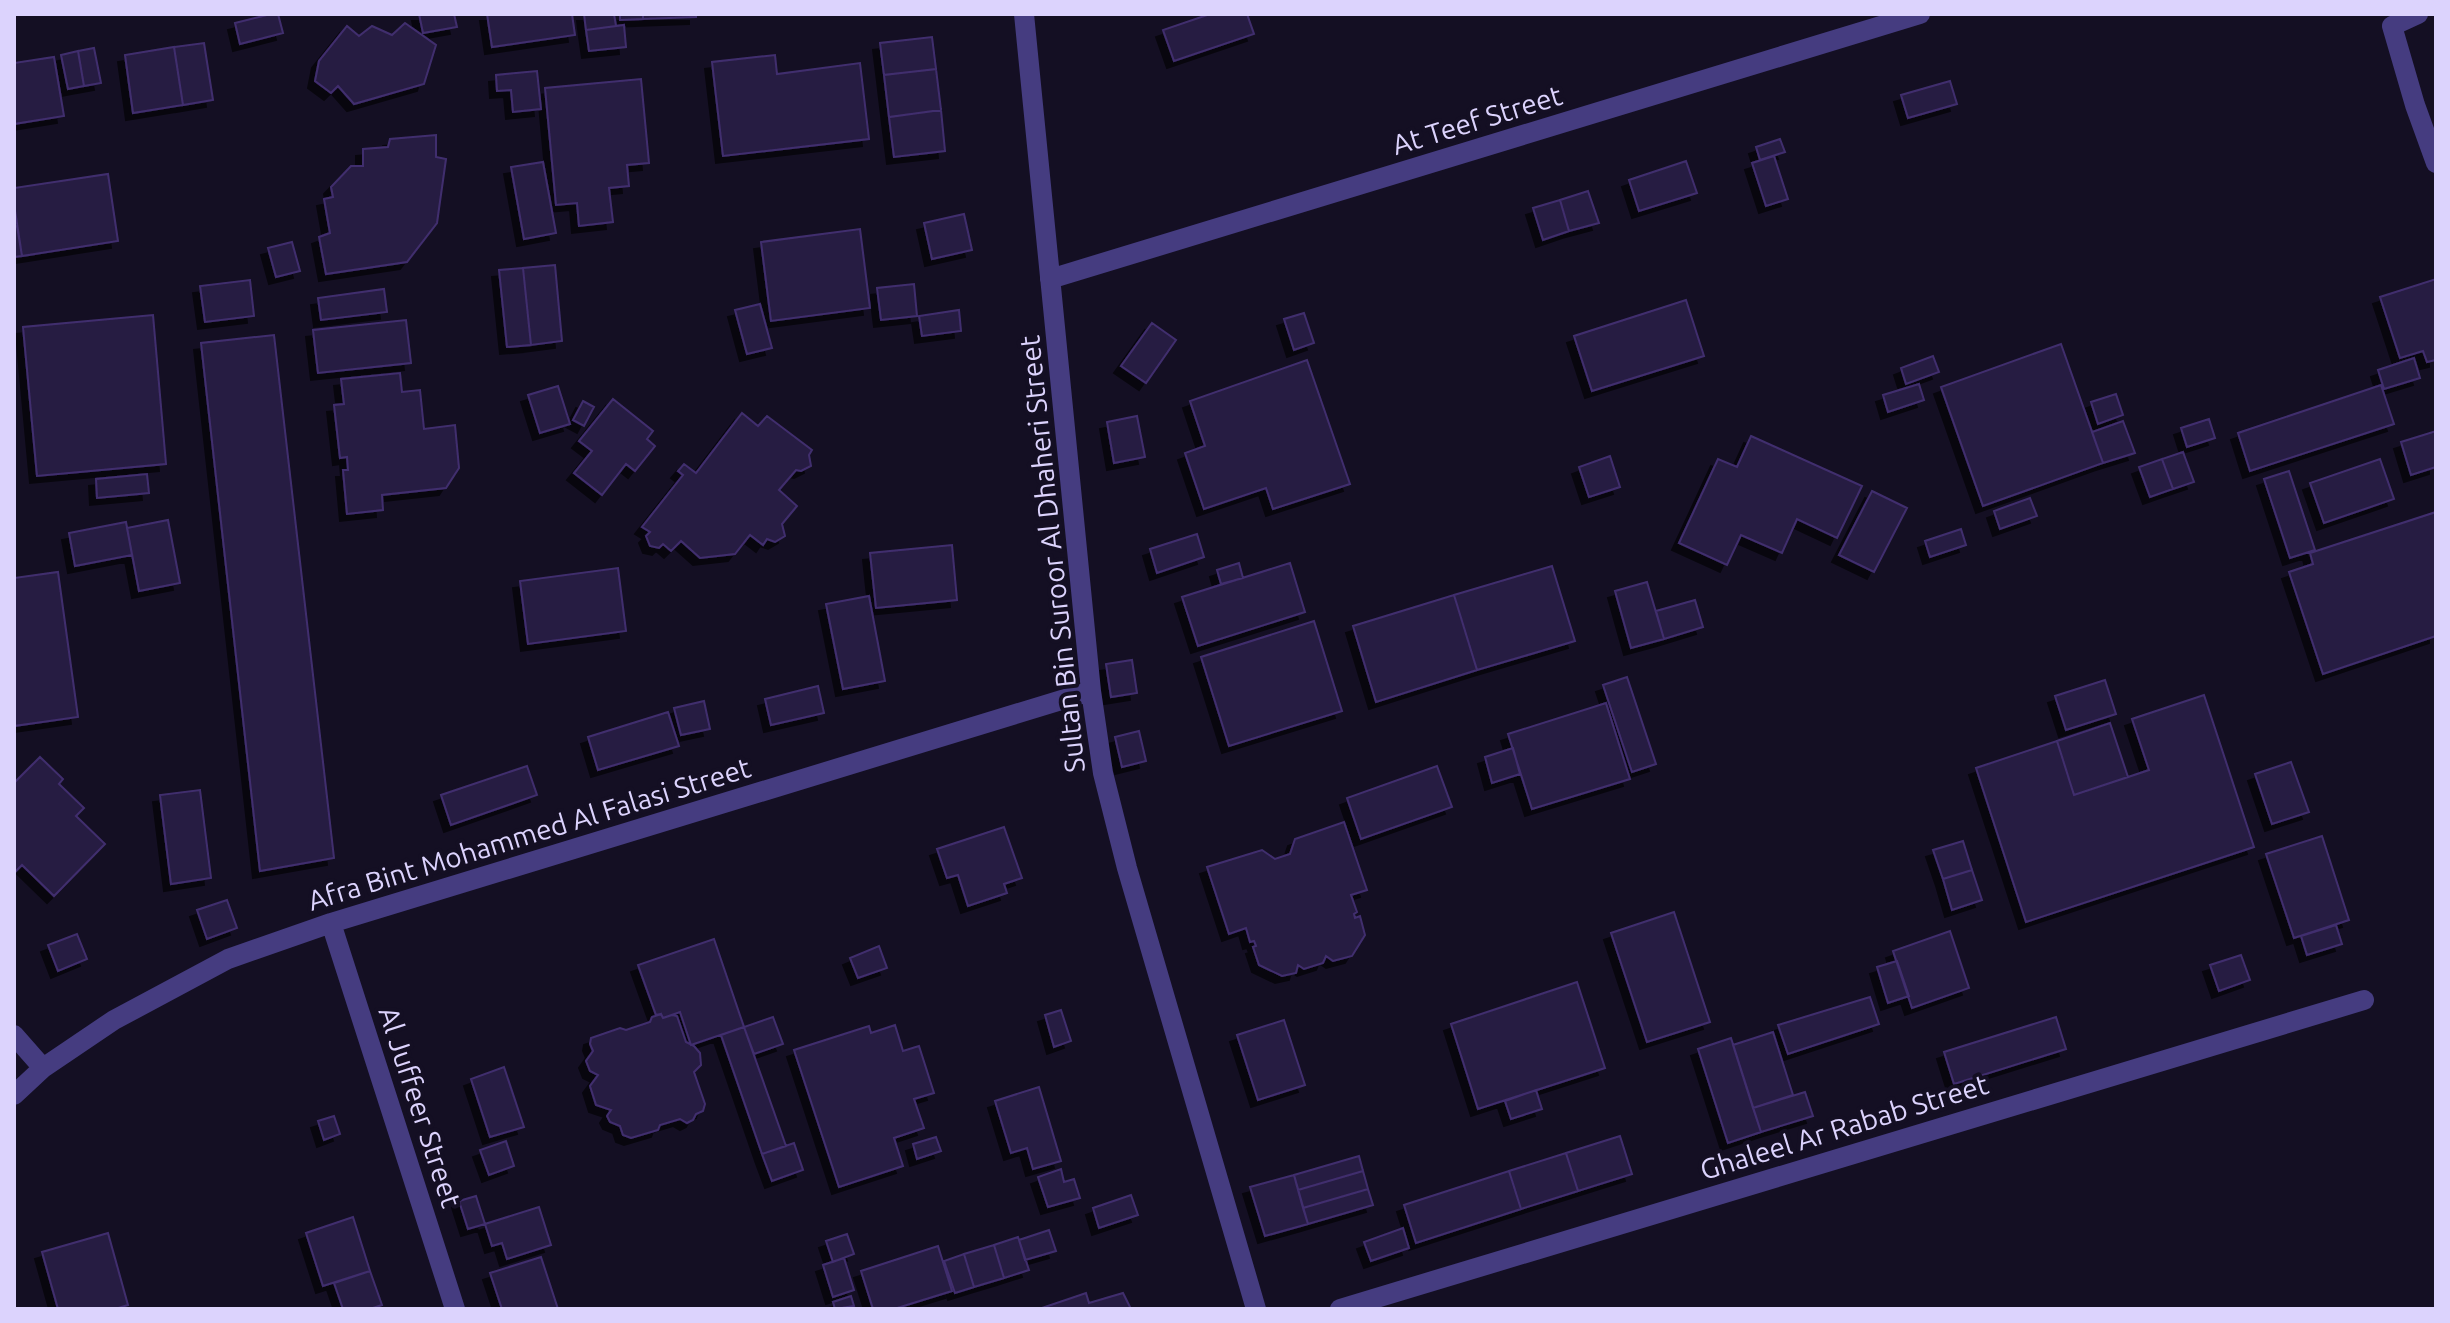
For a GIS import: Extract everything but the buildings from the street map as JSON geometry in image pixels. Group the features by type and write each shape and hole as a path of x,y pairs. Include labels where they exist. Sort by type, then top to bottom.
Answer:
{"street":[{"name":"Sultan Bin Suroor Al Dhaheri Street","path":"1024,14 1091,691 1103,773 1127,868 1256,1309"},
{"name":"At Teef Street","path":"1050,279 1920,14"},
{"path":"2418,14 2392,26 2436,163"},
{"name":"Afra Bint Mohammed Al Falasi Street","path":"14,1095 43,1068 114,1020 228,959 331,923 1091,691"},
{"name":"Al Juffeer Street","path":"331,923 455,1309"},
{"name":"Ghaleel Ar Rabab Street","path":"1340,1309 2364,1000"},
{"path":"14,1035 43,1068"}]}
